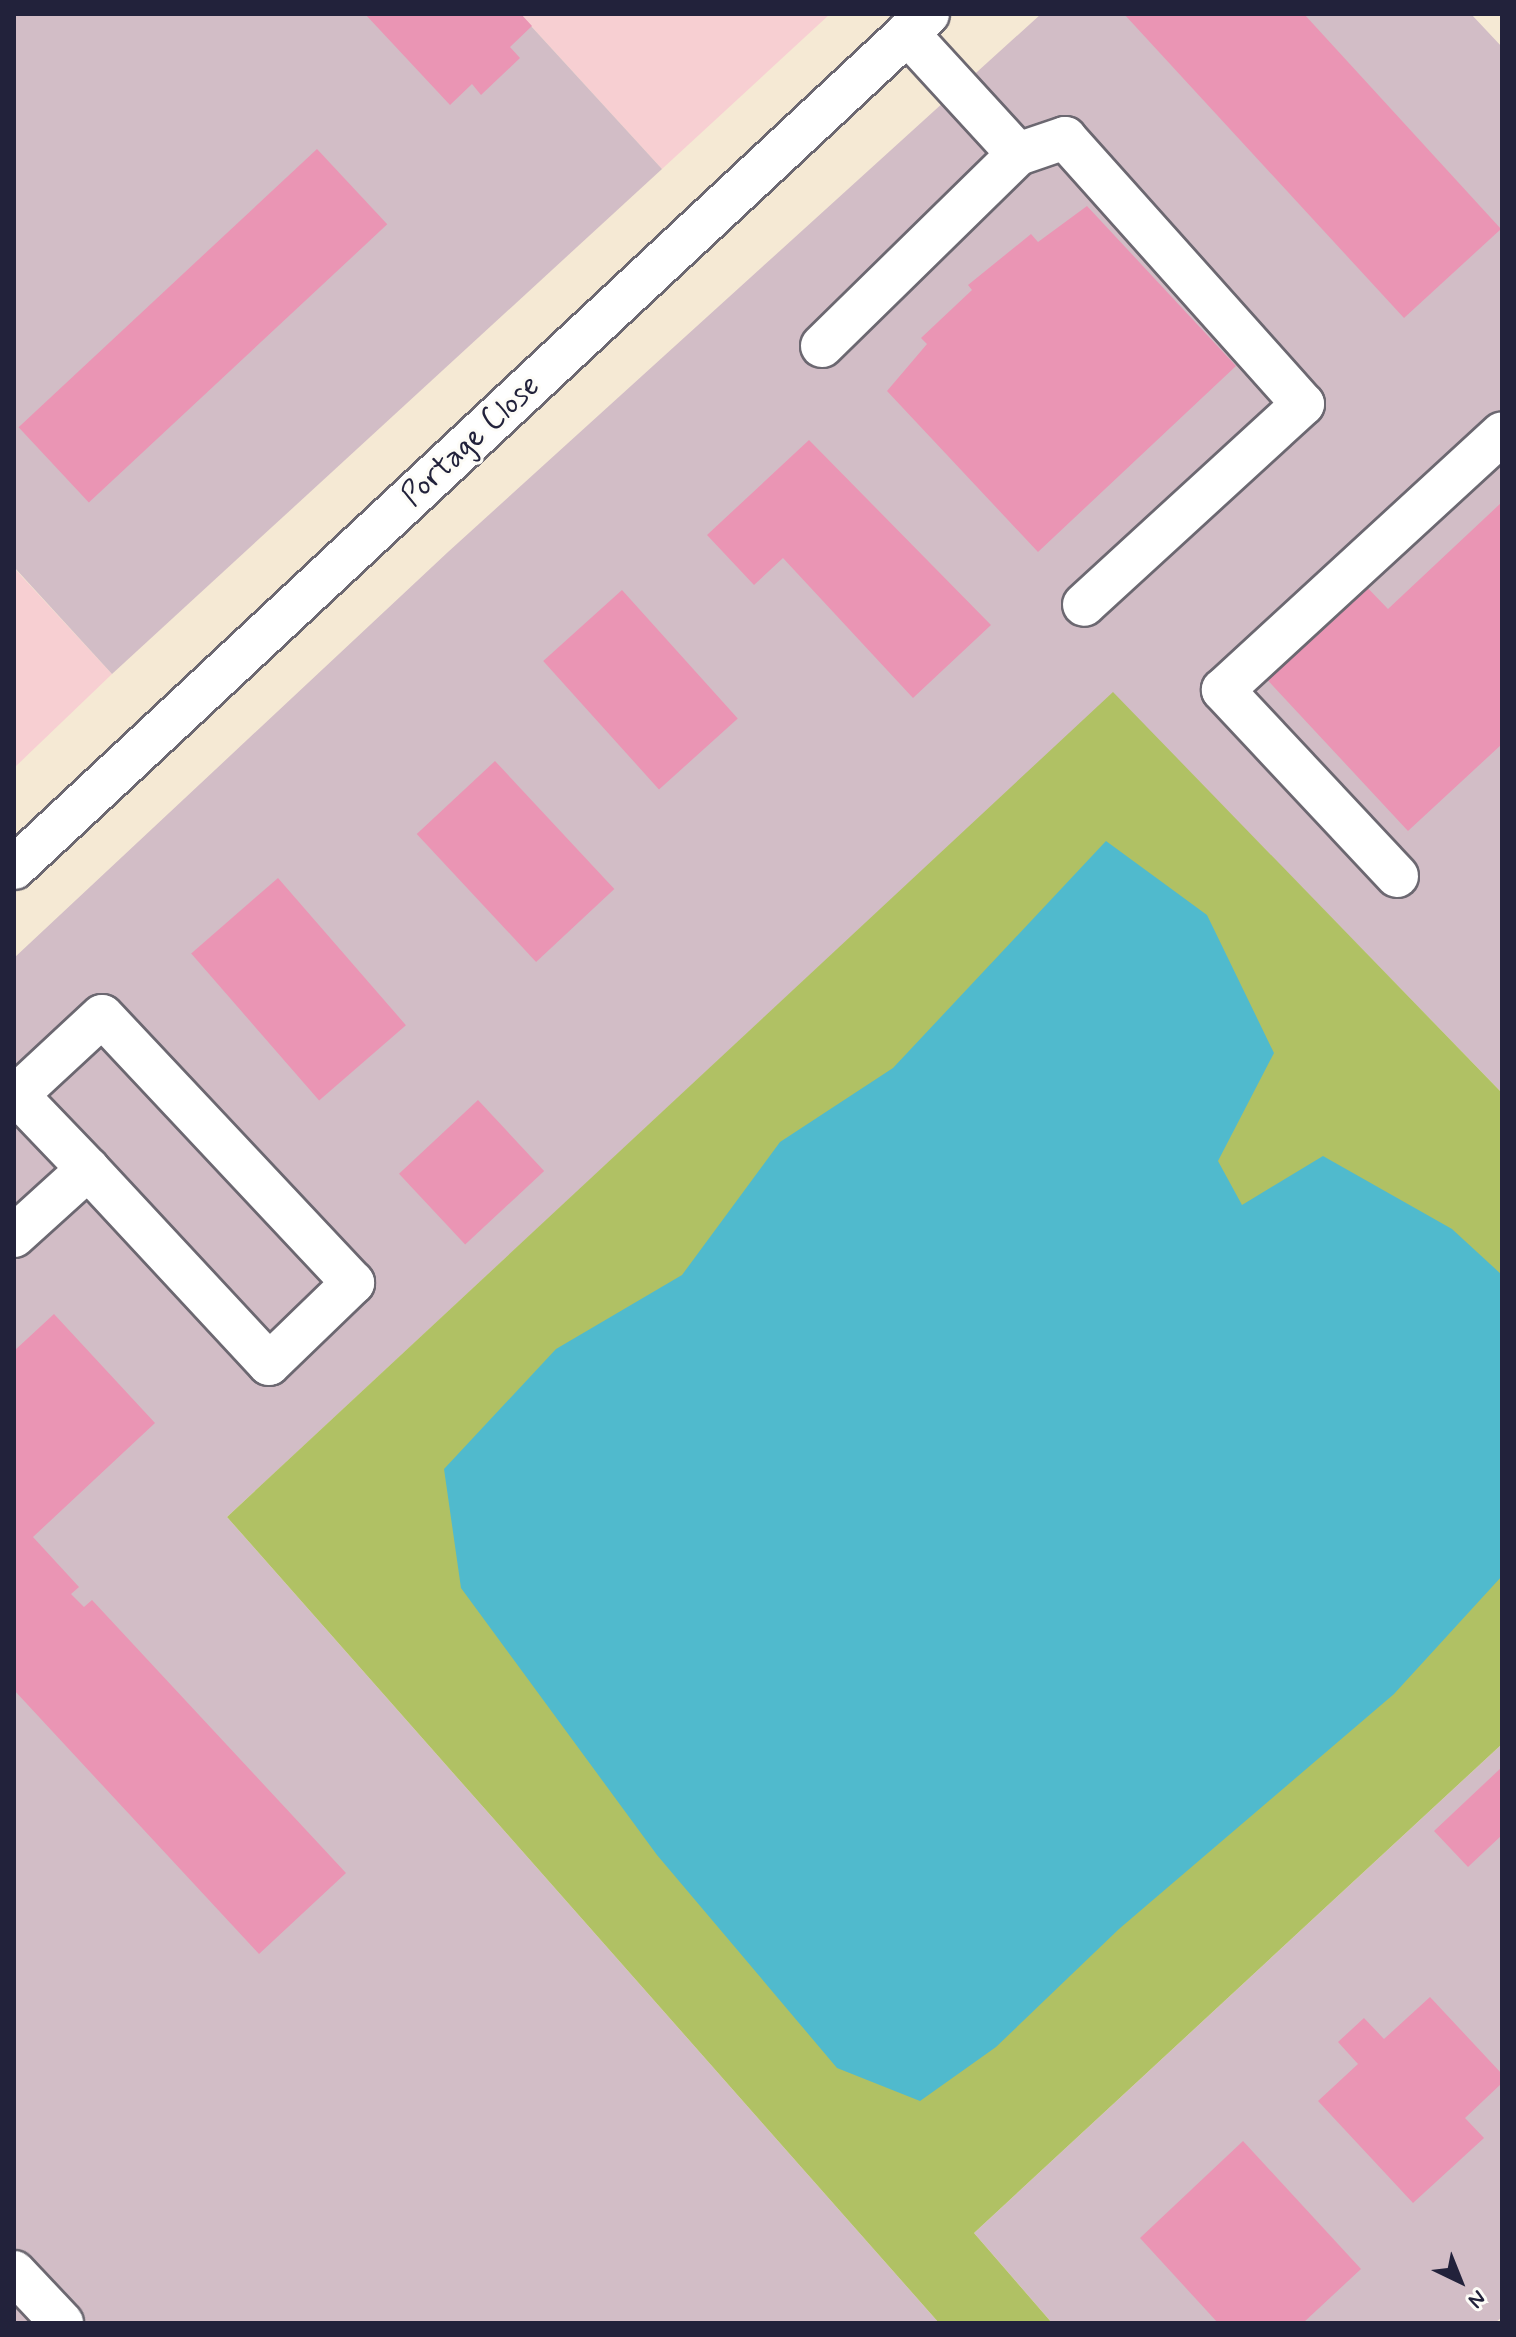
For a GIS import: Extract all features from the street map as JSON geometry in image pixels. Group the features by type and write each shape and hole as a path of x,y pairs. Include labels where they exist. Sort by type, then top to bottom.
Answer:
{"street":[{"path":"917,24 1018,154"},
{"name":"Portage Close","path":"14,868 917,24"},
{"path":"822,346 1018,154 1065,138 1303,404 1084,605"},
{"path":"1397,876 1223,690 1502,433"},
{"path":"102,1016 353,1283 269,1364 15,1095 102,1016"},
{"path":"14,1236 88,1169"},
{"path":"14,2272 62,2323"}],"shaded area":[{"path":"14,14 520,14 662,169 112,674 14,567"},
{"path":"520,14 830,14 662,169"},
{"path":"1041,14 1471,14 1502,47 1502,1093 1113,693 227,1517 939,2323 14,2323 14,958 448,552"},
{"path":"14,568 112,674 14,768"},
{"path":"1502,1744 1502,2317 1495,2323 1052,2323 974,2233"}],"green space":[{"path":"1113,692 1502,1093 1502,1744 974,2233 1052,2323 939,2323 227,1517"}],"water":[{"path":"1106,841 1207,915 1274,1053 1218,1161 1242,1205 1323,1156 1452,1229 1502,1275 1502,1576 1394,1694 1119,1929 996,2047 920,2101 837,2068 657,1855 461,1588 444,1469 556,1349 682,1275 780,1142 893,1068"}],"building":[{"path":"365,14 521,14 532,26 510,47 520,58 481,95 472,84 450,105"},
{"path":"1124,14 1304,14 1501,229 1404,318"},
{"path":"317,149 387,224 89,503 19,427"},
{"path":"1087,206 1236,366 1038,552 887,391 927,344 921,338 972,290 968,285 1031,234 1038,242"},
{"path":"809,440 991,625 913,698 783,558 754,585 707,535"},
{"path":"1502,502 1502,744 1408,831 1261,673 1361,581 1388,609"},
{"path":"622,590 738,719 659,789 543,661"},
{"path":"495,761 614,889 536,962 417,834"},
{"path":"278,878 406,1025 319,1101 191,953"},
{"path":"478,1100 544,1171 465,1245 399,1174"},
{"path":"54,1314 155,1423 33,1537 79,1587 71,1594 84,1607 92,1600 346,1873 259,1954 14,1690 14,1351"},
{"path":"1502,1767 1502,1835 1468,1867 1434,1831"},
{"path":"1430,1997 1502,2074 1502,2083 1465,2118 1484,2138 1413,2203 1318,2101 1358,2064 1338,2042 1364,2018 1384,2039"},
{"path":"1243,2141 1361,2269 1303,2323 1218,2323 1140,2238"}]}
